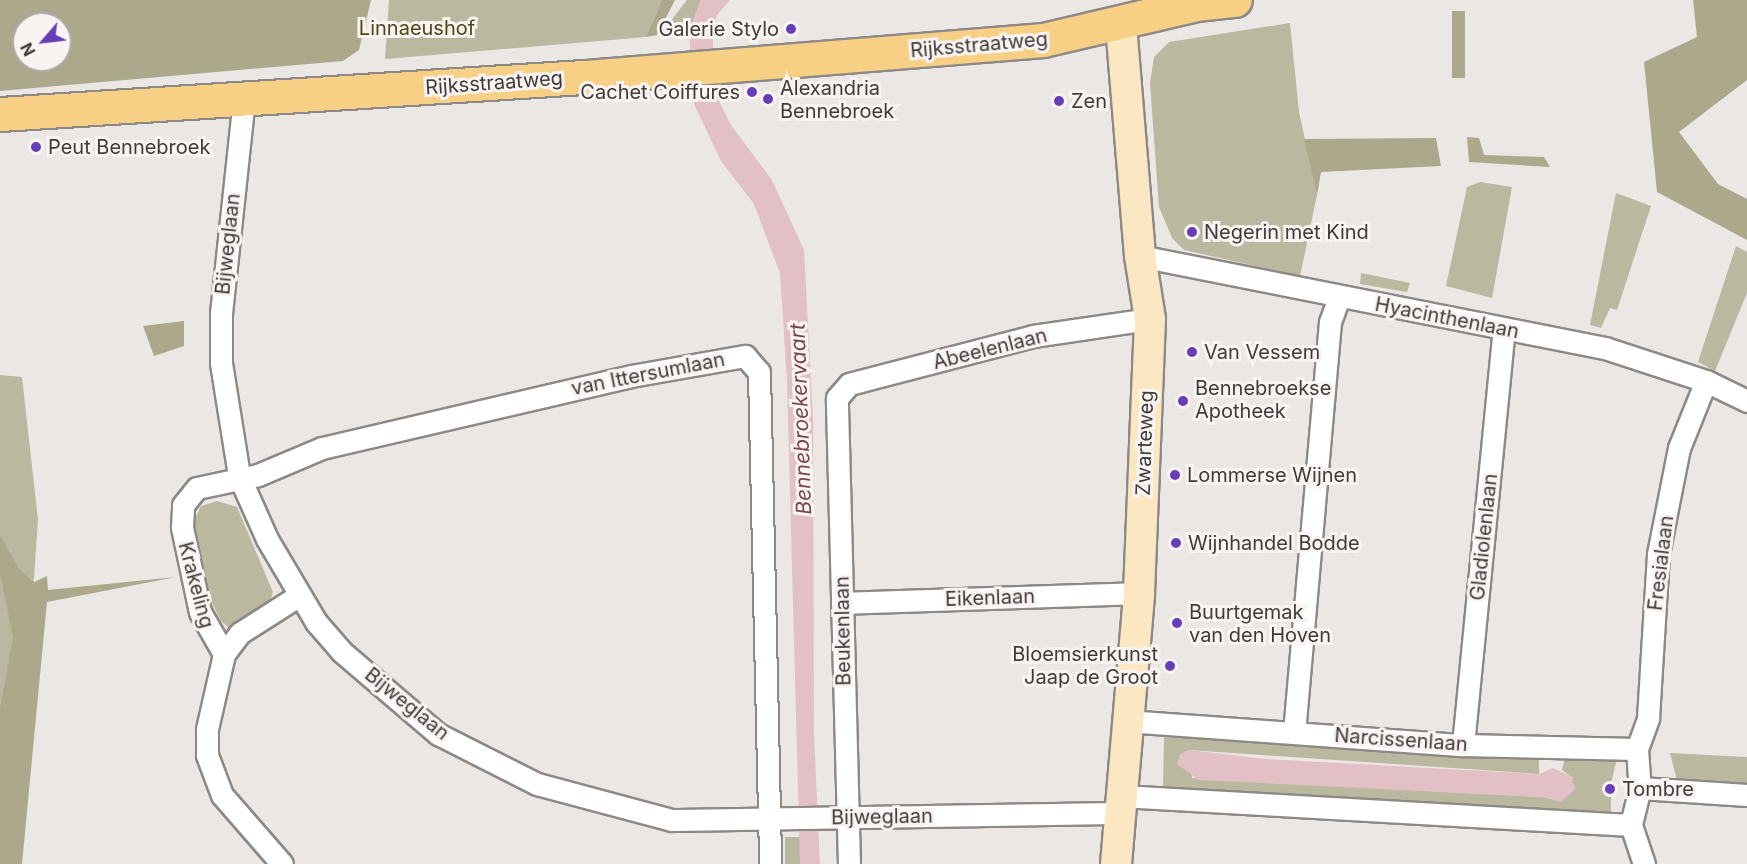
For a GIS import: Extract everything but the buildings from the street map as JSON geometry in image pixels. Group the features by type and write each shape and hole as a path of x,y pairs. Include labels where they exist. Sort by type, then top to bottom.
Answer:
{"main road":[{"name":"Rijksstraatweg","path":"0,114 719,66 1043,40 1235,0"},
{"name":"Zwarteweg","path":"1116,864 1126,721 1139,592 1150,319 1140,256 1121,23"}],"street":[{"name":"Bijweglaan","path":"244,98 221,314 221,363 239,476 298,596 341,651 438,734 537,784 671,820 847,818 1120,805"},
{"name":"Hyacinthenlaan","path":"1140,256 1605,348 1706,381 1747,401"},
{"path":"1294,733 1330,322 1338,297"},
{"name":"Abeelenlaan","path":"837,398 849,384 1033,336 1150,319"},
{"name":"Gladiolenlaan","path":"1463,745 1504,329"},
{"name":"van Ittersumlaan","path":"239,476 258,475 322,448 501,405 736,357 753,361 759,372 768,819"},
{"name":"Fresialaan","path":"1637,749 1648,718 1659,554 1679,448 1706,381"},
{"name":"Beukenlaan","path":"837,398 849,864"},
{"name":"Krakeling","path":"224,654 211,638 195,592 182,527 183,505 197,488 239,476"},
{"name":"Eikenlaan","path":"842,603 1139,592"},
{"name":"Krakeling","path":"282,864 222,795 212,774 207,729 224,654 240,633 298,596"},
{"name":"Narcissenlaan","path":"1126,721 1463,745 1637,749"},
{"path":"1637,749 1640,788 1631,825 1644,864"},
{"path":"1640,788 1747,795"},
{"path":"1120,805 1631,825"},
{"path":"768,819 770,864"}],"green space":[{"name":"Linnaeushof","path":"389,0 662,0 646,37 385,59"},
{"path":"687,0 701,0 689,31 669,35 673,18"},
{"path":"1290,23 1299,112 1317,195 1300,276 1184,250 1172,238 1159,207 1150,83 1154,57 1169,42"},
{"path":"1480,182 1512,187 1492,298 1446,286 1467,187"},
{"path":"1616,193 1651,206 1617,310 1610,308 1601,328 1590,325"},
{"path":"1736,246 1747,252 1747,293 1715,371 1698,362"},
{"path":"1361,273 1410,283 1407,292 1360,284"},
{"path":"0,375 22,377 38,520 14,864 0,864"},
{"path":"217,501 237,507 273,592 270,601 231,630 221,621 202,583 190,529 201,506"},
{"path":"1164,737 1539,753 1539,774 1189,750 1192,778 1542,797 1573,778 1562,770 1566,753 1617,758 1611,784 1611,812 1163,788"},
{"path":"1670,753 1747,757 1747,787 1678,784"},
{"path":"785,837 800,837 800,864 785,864"}],"shaded area":[{"path":"0,0 371,0 359,50 343,61 0,91"},
{"path":"662,0 675,0 657,35 646,37"},
{"path":"1693,0 1747,0 1747,80 1679,132 1718,184 1747,199 1747,240 1657,192 1644,62 1697,37"},
{"path":"1452,11 1465,11 1465,78 1452,78"},
{"path":"1467,137 1479,138 1484,155 1544,157 1550,167 1469,162"},
{"path":"1436,138 1441,166 1321,172 1317,195 1304,139"},
{"path":"184,321 184,346 154,356 143,326"},
{"path":"0,535 19,569 34,582 47,576 48,590 176,577 47,602 22,864 0,864 0,709 13,637 0,573"}],"water":[{"name":"Bennebroekervaart","path":"701,0 730,0 717,15 713,32 713,89 731,125 772,180 804,250 813,419 814,735 820,864 800,864 787,380 780,273 754,204 721,161 694,104 689,31"},
{"path":"1189,750 1266,759 1539,774 1553,768 1571,776 1575,789 1561,802 1542,797 1199,780 1177,764 1180,754"}],"place":[{"name":"Galerie Stylo","path":"791,29"},
{"name":"Cachet Coiffures","path":"752,92"},
{"name":"Alexandria Bennebroek","path":"768,99"},
{"name":"Zen","path":"1059,101"},
{"name":"Peut Bennebroek","path":"36,147"},
{"name":"Negerin met Kind","path":"1192,232"},
{"name":"Van Vessem","path":"1192,352"},
{"name":"Bennebroekse Apotheek","path":"1183,401"},
{"name":"Lommerse Wijnen","path":"1175,475"},
{"name":"Wijnhandel Bodde","path":"1176,543"},
{"name":"Buurtgemak van den Hoven","path":"1177,623"},
{"name":"Bloemsierkunst Jaap de Groot","path":"1170,666"},
{"name":"Tombre","path":"1610,789"}]}
